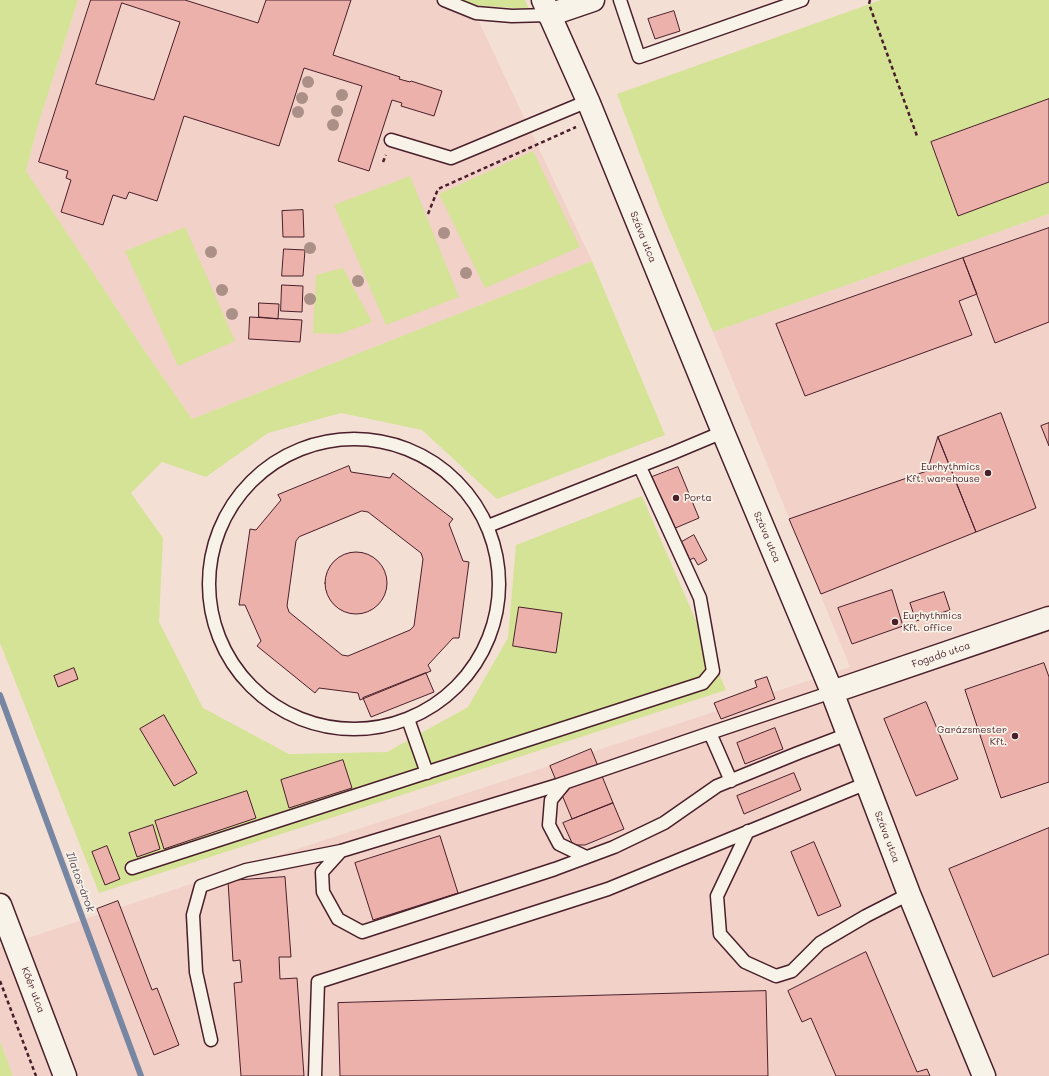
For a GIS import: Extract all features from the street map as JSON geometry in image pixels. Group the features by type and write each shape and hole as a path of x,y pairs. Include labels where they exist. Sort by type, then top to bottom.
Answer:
{"street":[{"path":"546,8 593,0"},
{"name":"Száva utca","path":"546,8 591,110 723,432 832,692 909,894 984,1076"},
{"name":"Fogadó utca","path":"832,692 1049,618"},
{"name":"Kőér utca","path":"0,905 65,1076"}],"lane":[{"path":"444,0 476,13 512,16 546,8"},
{"path":"620,0 639,57 802,0"},
{"path":"391,140 451,158 591,110"},
{"path":"488,526 640,467 723,432"},
{"path":"335,439 373,439 410,448 442,467 469,494 488,526 499,564 499,602 489,640 470,673 442,700 408,719 371,728 334,728 297,718 264,699 238,672 219,639 210,602 210,564 220,528 239,495 266,468 299,449 335,439"},
{"path":"132,868 703,683 713,671 700,598 640,467"},
{"path":"211,1040 196,972 193,915 201,886 246,870 341,851 565,783 832,692"},
{"path":"408,719 427,773"},
{"path":"710,733 731,781"},
{"path":"341,851 322,872 323,892 338,919 362,932 555,869 614,847 664,823 717,786 848,734"},
{"path":"565,783 551,800 549,825 559,844 586,857"},
{"path":"315,1076 318,982 608,889 867,783"},
{"path":"748,831 717,896 720,934 745,962 776,976 792,971 820,943 866,916 909,894"}],"path":[{"path":"870,0 869,4 917,136"},
{"path":"428,214 438,189 591,110"},
{"path":"0,981 36,1076"}],"shaded area":[{"path":"78,0 459,0 471,5 592,261 192,419 146,353 26,171 38,125"},
{"path":"1049,214 1049,1076 13,1076 0,1041 0,947 850,667 713,332"}],"green space":[{"path":"0,0 78,0 38,125 26,171 146,353 192,419 592,261 665,435 497,499 422,430 341,413 268,433 206,477 162,462 131,493 163,538 159,622 203,708 289,754 387,752 468,707 508,638 516,545 642,496 726,690 99,893 0,643"},
{"path":"459,0 525,0 529,9 471,5"},
{"path":"881,0 1049,0 1049,99 931,142 958,216 1049,182 1049,214 713,332 663,215 617,94"},
{"path":"533,151 580,247 485,288 439,194"},
{"path":"410,176 459,297 386,325 334,205"},
{"path":"185,227 235,341 178,366 125,251"},
{"path":"343,268 372,322 340,334 313,333 316,275"},
{"path":"0,1041 13,1076 0,1076"}],"building":[{"path":"91,0 185,0 258,23 266,0 351,0 333,55 400,77 399,79 411,81 442,91 434,116 401,106 402,103 392,100 369,171 338,161 362,86 304,68 279,146 184,116 157,201 129,192 126,199 113,195 103,225 61,212 71,180 66,178 68,171 39,162","holes":["122,3 180,22 154,100 96,84"]},
{"path":"674,11 680,31 655,39 648,19"},
{"path":"1049,99 1049,182 958,216 931,142"},
{"path":"303,210 304,237 283,237 282,211"},
{"path":"1049,228 1049,322 995,343 963,258"},
{"path":"284,249 305,250 303,276 282,276"},
{"path":"963,258 977,294 959,301 972,335 805,396 776,324"},
{"path":"282,285 303,286 302,312 281,311"},
{"path":"259,303 279,304 278,319 259,317"},
{"path":"250,317 302,320 300,342 249,339"},
{"name":"Eurhythmics Kft. warehouse","path":"1001,413 1036,508 976,532 938,437"},
{"path":"1049,423 1049,446 1041,426"},
{"path":"938,437 976,532 821,594 789,519 927,471"},
{"path":"349,466 351,472 390,478 393,473 453,519 449,524 463,561 469,562 459,638 453,638 428,665 431,671 360,700 358,693 319,688 315,693 257,646 261,641 245,605 239,605 250,529 256,530 281,500 278,495","holes":["362,511 368,512 421,553 423,559 414,626 410,630 348,656 342,655 289,612 287,606 296,541 299,537"]},
{"name":"Porta","path":"678,467 699,518 673,529 652,477"},
{"path":"694,535 707,560 698,565 694,558 689,560 680,543"},
{"path":"356,552 368,555 378,561 384,571 387,583 384,595 378,605 368,611 356,614 344,611 334,605 328,595 325,583 328,571 334,561 344,555"},
{"path":"892,590 903,626 852,644 838,608"},
{"path":"944,592 950,610 916,621 910,603"},
{"path":"519,607 562,613 556,653 513,646"},
{"name":"Garázsmester Kft.","path":"1044,663 1049,677 1049,782 1001,798 965,690"},
{"path":"74,668 78,679 58,687 54,676"},
{"path":"426,673 434,692 371,717 363,698"},
{"path":"767,677 775,699 721,719 714,703 757,687 755,681"},
{"path":"926,702 958,779 916,796 884,719"},
{"path":"164,715 197,773 174,786 140,729"},
{"path":"775,728 783,749 745,764 737,743"},
{"path":"591,749 613,803 572,819 550,766"},
{"path":"343,760 352,788 289,808 281,780"},
{"path":"794,773 801,790 744,814 737,796"},
{"path":"247,791 256,818 164,849 155,821"},
{"path":"613,803 624,829 585,845 573,845 563,823"},
{"path":"153,825 160,849 137,857 129,833"},
{"path":"1049,828 1049,954 993,977 949,869"},
{"path":"440,836 458,893 373,920 355,863"},
{"path":"814,842 841,906 818,916 791,852"},
{"path":"107,846 120,879 105,885 92,852"},
{"path":"285,877 291,957 279,957 280,979 297,978 304,1076 241,1076 234,983 242,982 240,960 233,961 228,881"},
{"path":"118,901 152,990 157,988 179,1045 154,1055 97,909"},
{"path":"866,952 917,1072 927,1069 930,1076 836,1076 811,1018 802,1022 788,991"},
{"path":"766,991 768,1076 340,1076 338,1003"}],"waterway":[{"name":"Illatos-árok","path":"0,695 141,1076"}],"place":[{"name":"Eurhythmics Kft. warehouse","path":"988,473"},
{"name":"Porta","path":"676,498"},
{"name":"Eurhythmics Kft. office","path":"895,622"},
{"name":"Garázsmester Kft.","path":"1015,736"}]}
